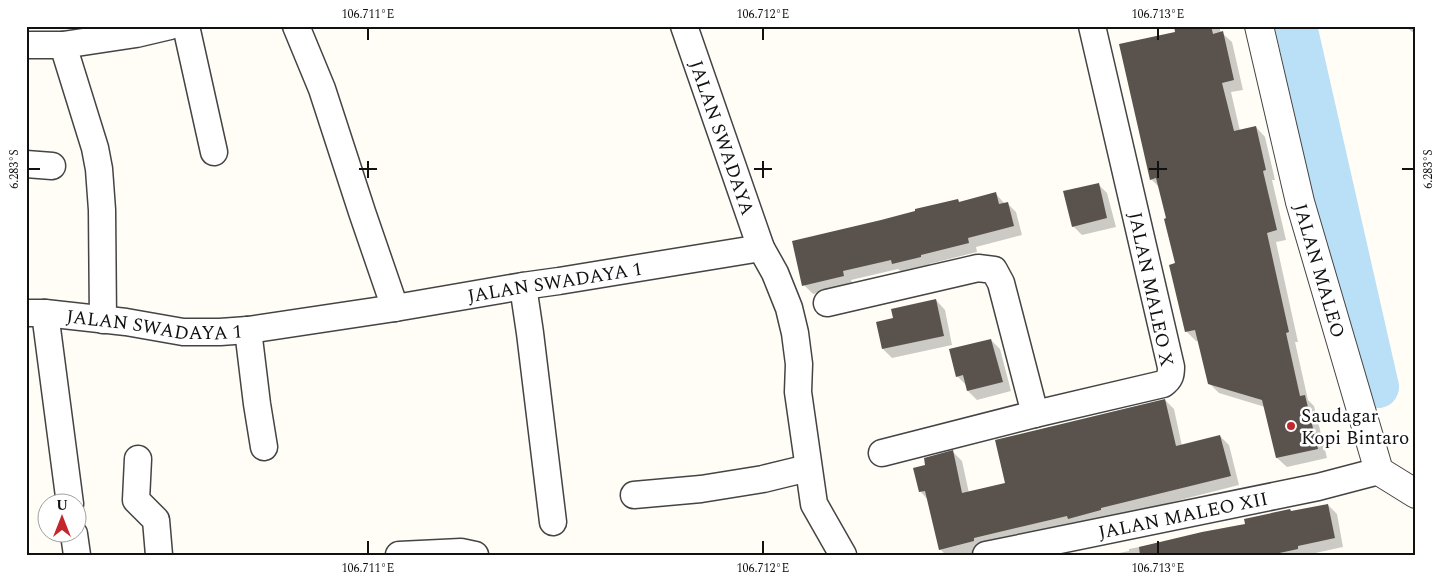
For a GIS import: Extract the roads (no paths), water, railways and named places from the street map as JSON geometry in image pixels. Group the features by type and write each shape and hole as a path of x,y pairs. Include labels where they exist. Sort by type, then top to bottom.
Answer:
{"street":[{"path":"26,45 63,45 136,34 170,26"},
{"path":"186,26 214,152"},
{"path":"296,26 322,89 395,308"},
{"name":"JALAN SWADAYA","path":"684,26 761,248"},
{"name":"JALAN MALEO X","path":"882,453 1163,384 1171,374 1171,367 1092,26"},
{"name":"JALAN MALEO","path":"1259,26 1300,202 1379,471"},
{"path":"63,45 95,148 99,169 102,210 103,320"},
{"path":"26,164 52,166"},
{"path":"761,248 790,308 799,364 798,392 814,504 843,555"},
{"name":"JALAN SWADAYA 1","path":"36,313 103,320 183,332 248,330 761,248"},
{"path":"827,303 978,268 994,270 1001,283 1035,414"},
{"path":"523,286 553,522"},
{"path":"36,313 68,494"},
{"path":"248,330 264,447"},
{"path":"138,459 136,500 156,520 159,555"},
{"path":"634,495 710,488 763,479 808,468"},
{"path":"1379,471 1416,494"},
{"name":"JALAN MALEO XII","path":"986,555 1318,487 1379,471"},
{"path":"399,555 461,552 475,555"}],"waterway":[{"path":"1296,26 1378,387"}],"place":[{"name":"Saudagar Kopi Bintaro","path":"1291,426"}]}
